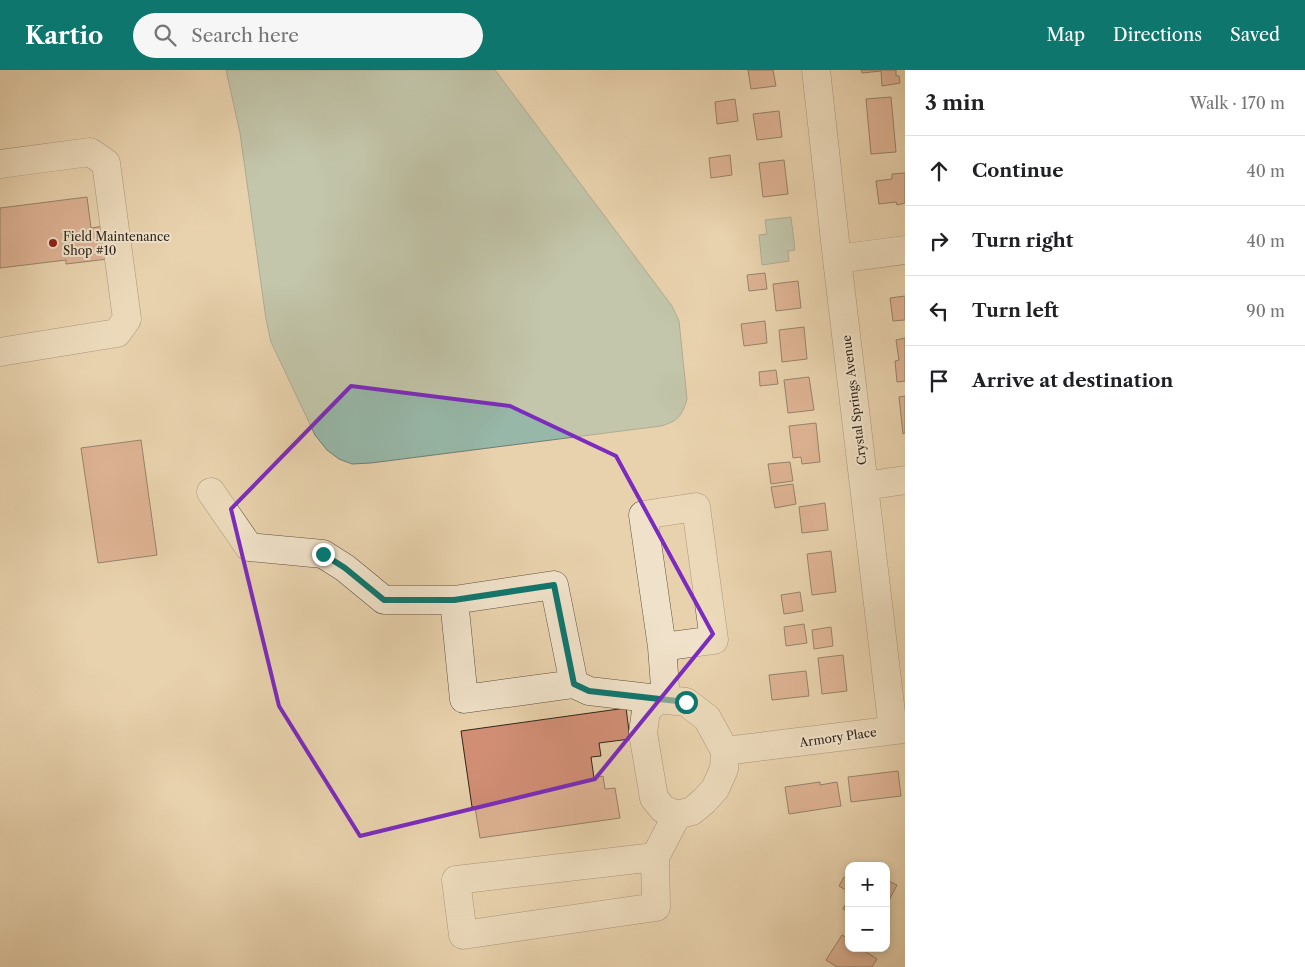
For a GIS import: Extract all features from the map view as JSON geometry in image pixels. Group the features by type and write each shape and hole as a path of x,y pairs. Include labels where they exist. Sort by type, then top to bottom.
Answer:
{"street":[{"name":"Crystal Springs Avenue","path":"816,70 864,486 899,729"},
{"path":"0,164 90,152 106,163 126,319 117,333 0,352"},
{"path":"837,259 905,250"},
{"path":"864,486 905,480"},
{"path":"212,492 249,547 323,554 345,568 384,600 454,600 554,585 574,684"},
{"path":"662,647 714,640 696,507 643,516 662,647 662,699"},
{"path":"454,600 464,699 574,684 589,691 662,699 686,702 707,718 725,751 724,769 715,789 692,811 677,815 664,809 654,798 643,733 646,712 662,699"},
{"name":"Armory Place","path":"725,751 899,729"},
{"path":"654,857 456,880 463,936 656,907 654,857 677,815"}],"highlighted area":[{"path":"351,386 510,406 616,456 713,634 595,779 360,836 279,706 231,509"}],"shaded area":[{"path":"226,70 495,70 672,306 679,321 687,399 681,414 672,422 661,426 371,463 352,464 339,459 327,450 315,435 271,342 266,319 240,133"},
{"path":"791,217 795,250 788,251 789,261 762,265 759,235 767,234 765,220"}],"building":[{"path":"748,70 773,70 776,86 751,89"},
{"path":"861,70 896,70 896,76 899,76 900,83 882,86 881,71 862,73"},
{"path":"891,97 896,152 871,154 866,99"},
{"path":"735,99 738,121 717,124 715,102"},
{"path":"779,111 782,137 757,140 753,114"},
{"path":"730,155 732,175 711,178 709,158"},
{"path":"784,160 788,194 763,197 759,163"},
{"path":"905,173 905,203 897,205 896,202 879,204 876,181 892,179 892,174"},
{"name":"Field Maintenance Shop #10","path":"87,197 91,228 104,226 108,259 66,264 66,260 0,268 0,208"},
{"path":"765,273 767,289 749,291 747,275"},
{"path":"798,281 801,308 776,311 773,284"},
{"path":"905,296 905,320 893,321 890,298"},
{"path":"765,321 767,343 744,346 741,324"},
{"path":"804,327 807,359 782,362 779,330"},
{"path":"905,338 905,381 897,382 895,361 899,360 896,340"},
{"path":"776,370 778,384 760,386 759,372"},
{"path":"809,377 814,410 788,413 784,380"},
{"path":"905,396 905,433 903,434 899,397"},
{"path":"816,423 820,462 802,464 801,457 793,458 789,426"},
{"path":"141,440 157,555 98,563 81,448"},
{"path":"790,462 793,481 771,484 768,464"},
{"path":"793,484 796,504 775,508 771,487"},
{"path":"825,503 828,530 802,533 799,507"},
{"path":"831,551 836,592 812,595 807,554"},
{"path":"800,592 803,611 784,614 781,595"},
{"path":"804,624 807,643 786,646 784,627"},
{"path":"831,627 833,646 814,649 812,630"},
{"path":"843,655 847,691 822,694 818,658"},
{"path":"806,671 809,696 772,700 769,675"},
{"path":"626,708 630,739 599,743 601,756 591,757 594,778 603,776 605,789 615,788 620,818 480,838 475,807 472,807 461,731"},
{"path":"898,771 901,796 851,802 848,777"},
{"path":"820,782 820,785 837,782 841,806 789,814 785,787"},
{"path":"844,877 845,877 845,890 839,886"},
{"path":"890,882 897,885 890,898"},
{"path":"842,935 845,937 845,952 866,952 877,959 872,967 837,967 826,960"}],"place":[{"name":"Field Maintenance Shop #10","path":"53,243"}],"route":[{"path":"323,554 345,568 384,600 454,600 554,585 574,684 589,691 686,702"}]}
